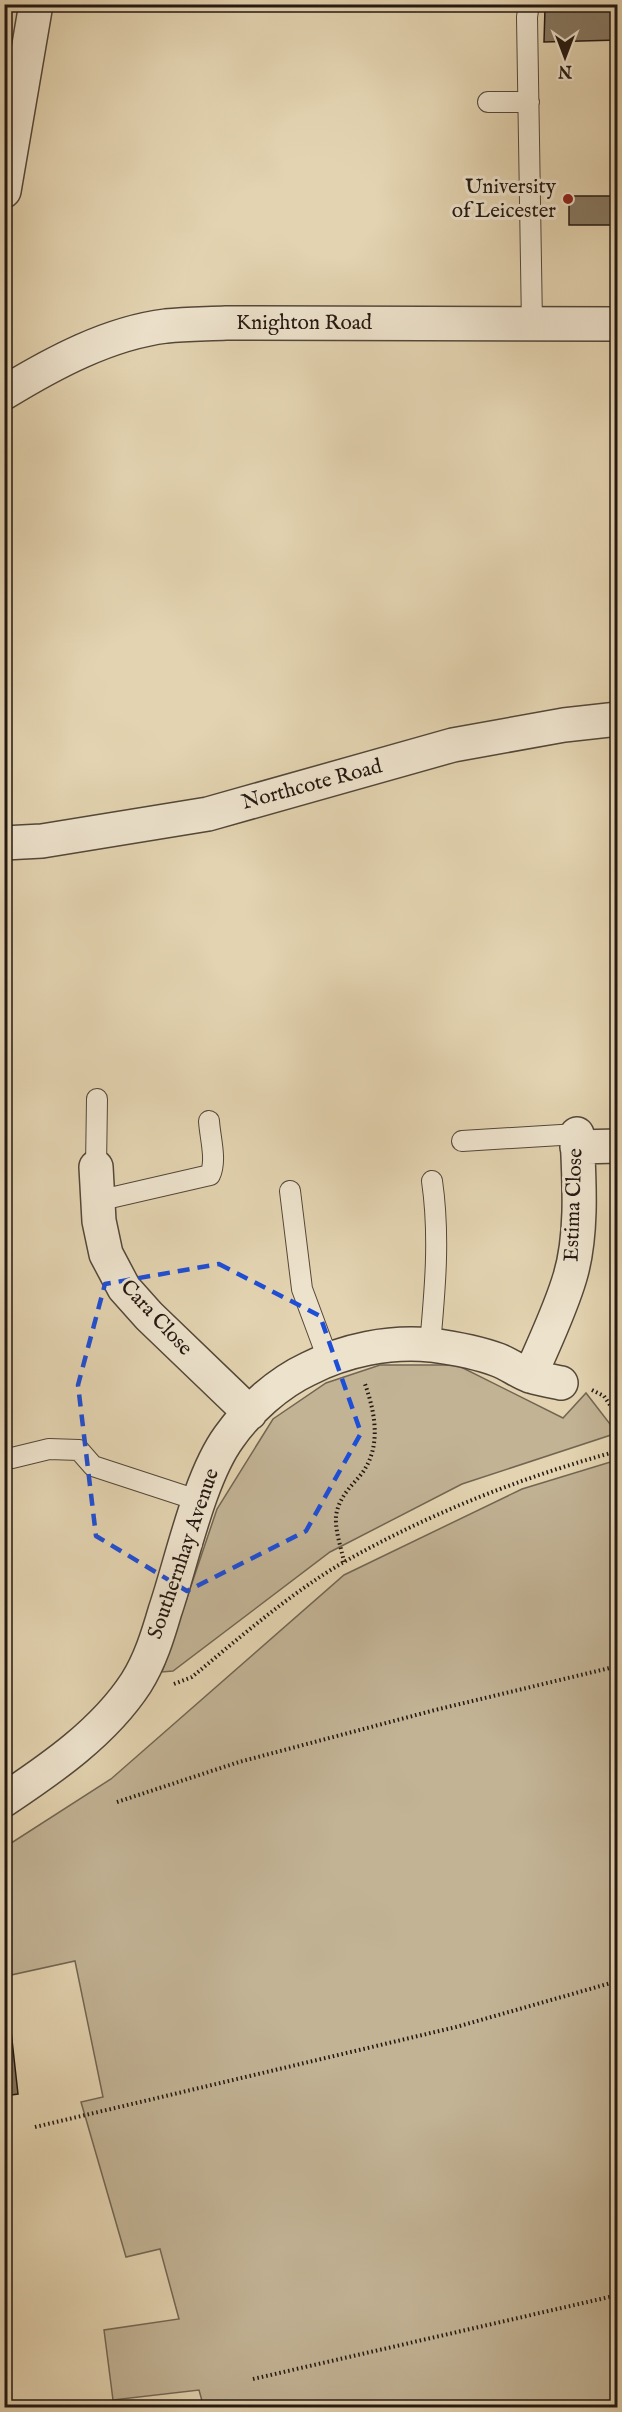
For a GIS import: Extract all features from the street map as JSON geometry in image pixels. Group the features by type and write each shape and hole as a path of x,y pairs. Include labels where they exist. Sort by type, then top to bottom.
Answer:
{"street":[{"path":"4,191 36,4"},
{"name":"Knighton Road","path":"8,383 110,340 165,327 226,323 618,324"},
{"name":"Northcote Road","path":"4,843 42,841 208,814 453,745 564,725 618,719"},
{"path":"577,1141 618,1146"},
{"name":"Estima Close","path":"530,1376 571,1276 579,1195 577,1141"},
{"name":"Cara Close","path":"96,1167 99,1221 106,1254 124,1288 149,1316 250,1413"},
{"name":"Southernhay Avenue","path":"4,1800 49,1771 121,1703 137,1681 155,1643 214,1465 229,1437 276,1389 301,1372 341,1355 392,1345 430,1345 464,1351 498,1360 530,1376 561,1383"}],"lane":[{"path":"529,4 527,16 532,325"},
{"path":"488,102 529,102"},
{"path":"96,1167 98,1099"},
{"path":"98,1201 210,1175 213,1169 213,1159 209,1121"},
{"path":"462,1141 577,1141"},
{"path":"430,1345 438,1255 436,1206 432,1181"},
{"path":"290,1191 302,1289 341,1355"},
{"path":"12,1458 49,1449 79,1450 93,1466 200,1502"}],"path":[{"path":"341,1355 372,1404 376,1431 369,1463 350,1486 336,1514 336,1526 344,1562"},
{"path":"137,1681 173,1684 192,1677 305,1587 344,1562 426,1521 509,1484 555,1468 618,1452"},
{"path":"117,1802 251,1759 435,1710 618,1666"},
{"path":"35,2127 456,2027 618,1981"},
{"path":"254,2379 618,2295"}],"highlighted area":[{"path":"219,1264 320,1316 361,1433 306,1531 187,1591 96,1536 78,1385 105,1284"}],"shaded area":[{"path":"380,1365 457,1365 563,1418 586,1393 617,1433 462,1484 330,1552 173,1671 162,1672 217,1509 273,1419 326,1383"},
{"path":"617,1460 617,2407 204,2408 199,2390 113,2400 104,2330 179,2319 160,2249 126,2257 81,2102 103,2097 75,1961 11,1975 5,1932 5,1847 111,1779 344,1575 522,1489"}],"building":[{"path":"618,6 618,40 544,42 545,8"},
{"path":"569,196 618,196 618,225 569,225"},
{"path":"11,2031 18,2094 4,2096 4,2032"}],"place":[{"name":"University of Leicester","path":"568,199"}]}
